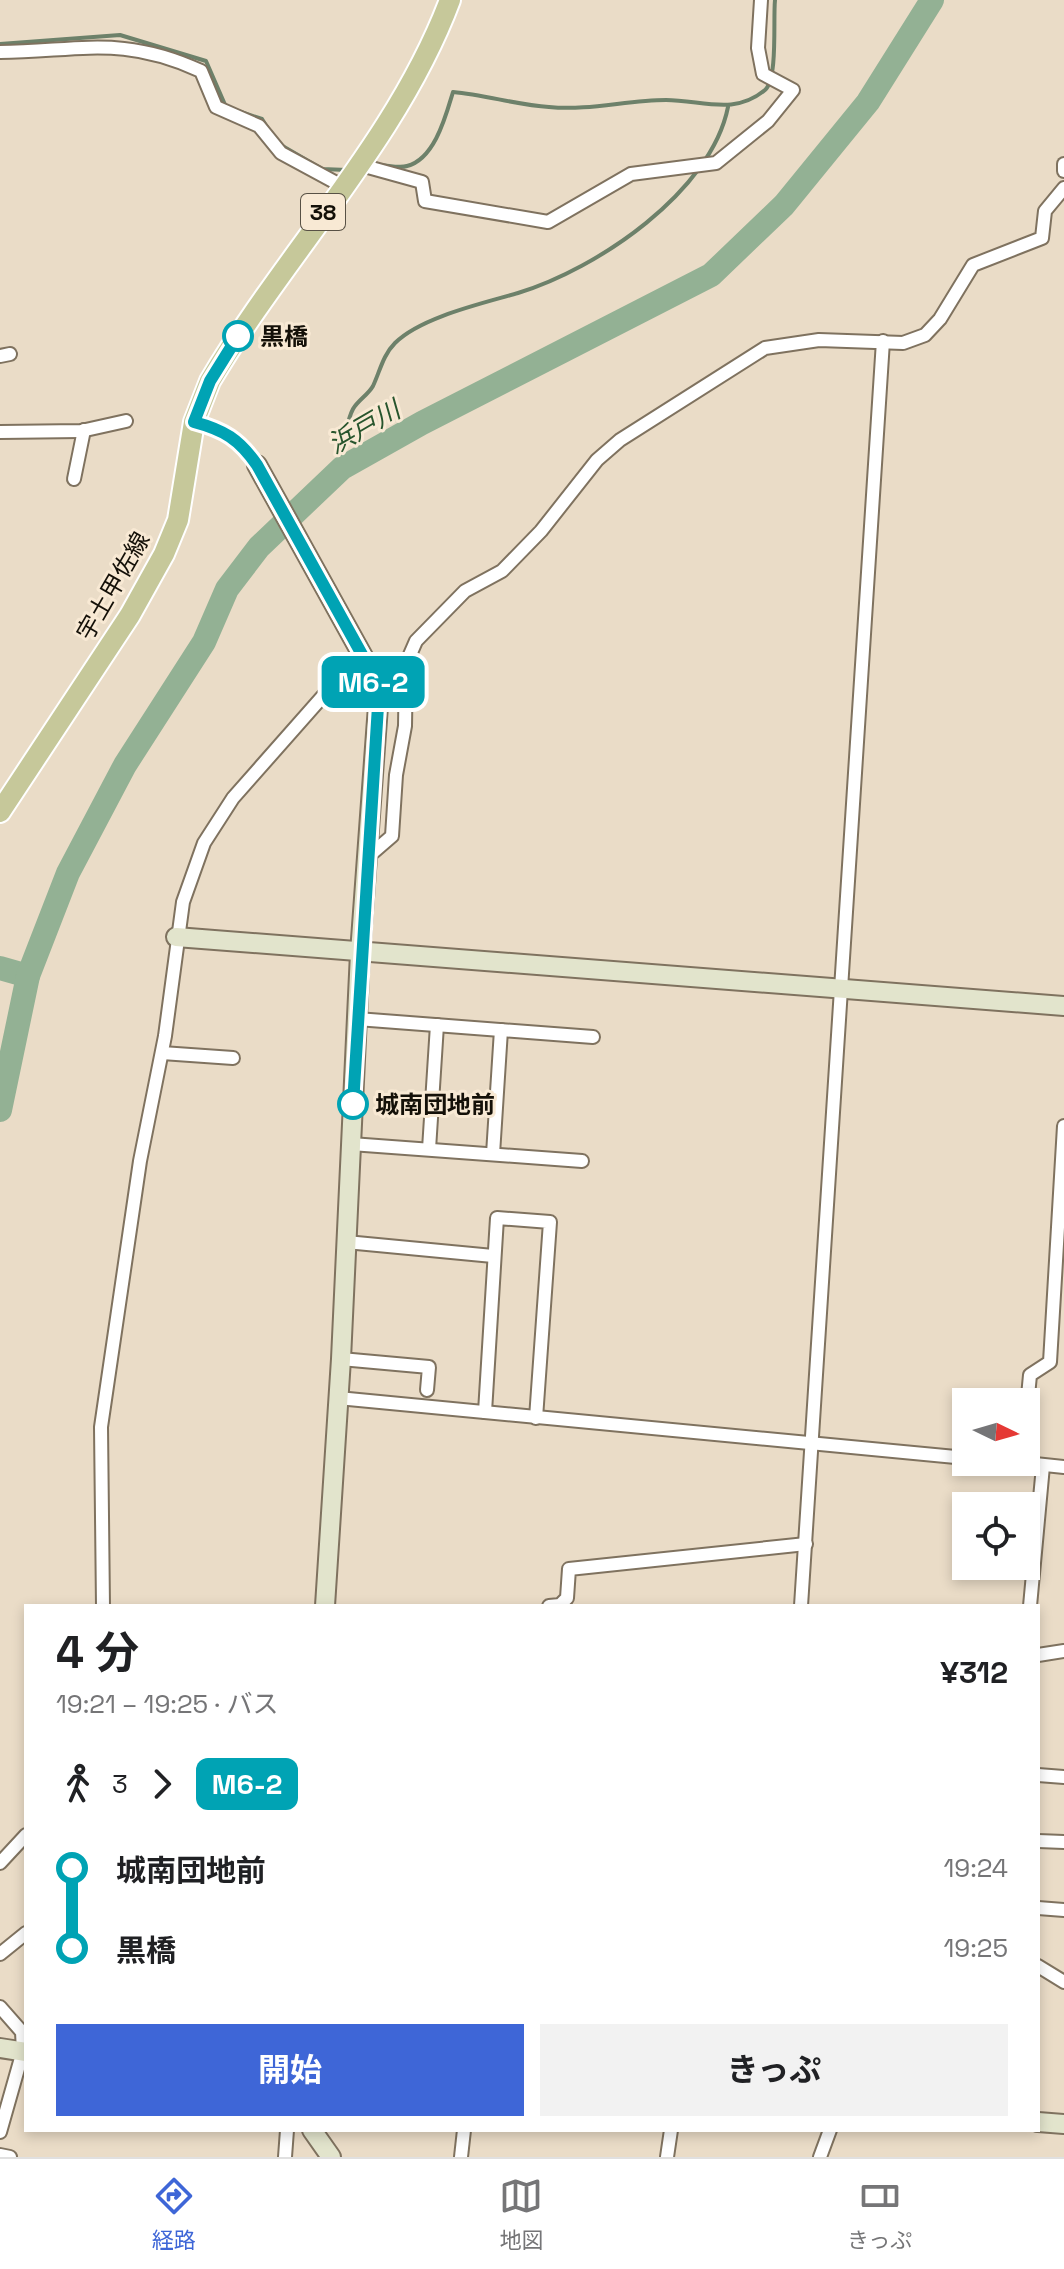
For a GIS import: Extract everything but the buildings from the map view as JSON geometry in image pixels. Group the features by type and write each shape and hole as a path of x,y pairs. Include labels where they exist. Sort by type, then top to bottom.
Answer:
{"main road":[{"name":"宇土甲佐線","path":"0,812 130,615 164,554 178,520 194,422 210,381 228,349 357,164 433,46 450,0"}],"street":[{"path":"357,164 422,182 425,201 548,222 631,174 716,163 768,121 793,90 763,74 758,48 761,0"},
{"path":"0,52 105,45 130,47 173,58 201,71 216,107 259,126 281,153 342,186"},
{"path":"1064,164 1064,171"},
{"path":"370,855 382,848 392,836 396,775 405,726 406,664 416,641 465,591 502,571 541,531 597,460 620,440 765,348 788,342 903,343 925,335 940,319 973,265 1042,238 1045,211 1064,188"},
{"path":"801,1604 809,1444 883,341"},
{"path":"0,432 84,430 126,421"},
{"path":"194,422 220,429 240,441 257,465 370,669 378,706 370,855 360,953 341,1359 325,1604"},
{"path":"74,479 84,430"},
{"path":"103,1604 101,1427 140,1161 162,1053 183,902 204,843 226,809 358,648"},
{"path":"176,937 1064,1006"},
{"path":"357,1019 593,1037"},
{"path":"429,1149 437,1025"},
{"path":"493,1154 501,1030"},
{"path":"162,1053 233,1058"},
{"path":"1029,1388 1030,1375 1050,1362 1064,1126"},
{"path":"351,1144 582,1161"},
{"path":"485,1412 497,1218 550,1222 536,1418"},
{"path":"346,1242 493,1256"},
{"path":"341,1359 429,1367 427,1390"},
{"path":"338,1398 952,1457"},
{"path":"1040,1466 1064,1467"},
{"path":"1030,1604 1043,1466"},
{"path":"561,1604 567,1598 569,1569 806,1544"},
{"path":"1040,1655 1064,1651"},
{"path":"1040,1775 1064,1777"},
{"path":"0,1863 24,1837"},
{"path":"1040,1841 1064,1842"},
{"path":"1040,1908 1064,1910"},
{"path":"0,1954 24,1935"},
{"path":"1040,1967 1064,1982"},
{"path":"0,2007 22,2032 24,2045"},
{"path":"0,2048 24,2051"},
{"path":"0,2132 24,2054"},
{"path":"1040,2122 1064,2124"},
{"path":"285,2157 287,2132"},
{"path":"313,2132 331,2157"},
{"path":"461,2157 464,2132"},
{"path":"667,2157 671,2132"},
{"path":"820,2157 829,2132"},
{"path":"0,2155 10,2157"}],"waterway":[{"path":"375,165 403,167 425,155 438,135 453,92 564,108 666,100 717,105 742,103 765,90 769,84 774,48 775,0"},
{"name":"浜戸川","path":"0,1110 28,976 68,873 125,765 204,642 227,589 259,547 342,468 422,423 711,275 784,205 868,102 932,0"},
{"path":"0,44 120,35 206,61 226,107"},
{"path":"342,468 350,415 373,386 395,343 436,318 549,282 615,246 675,197 699,169 717,138 728,107"},
{"path":"238,111 262,119 267,127"},
{"path":"279,144 322,169 347,170"},
{"path":"0,968 28,976"}],"bus line":[{"name":"M6-2","path":"238,336 210,381 194,422 220,429 240,441 257,465 370,669 378,706 370,855 360,953 353,1104"}],"place":[{"name":"黒橋","path":"238,336"},
{"name":"城南団地前","path":"353,1104"}]}
